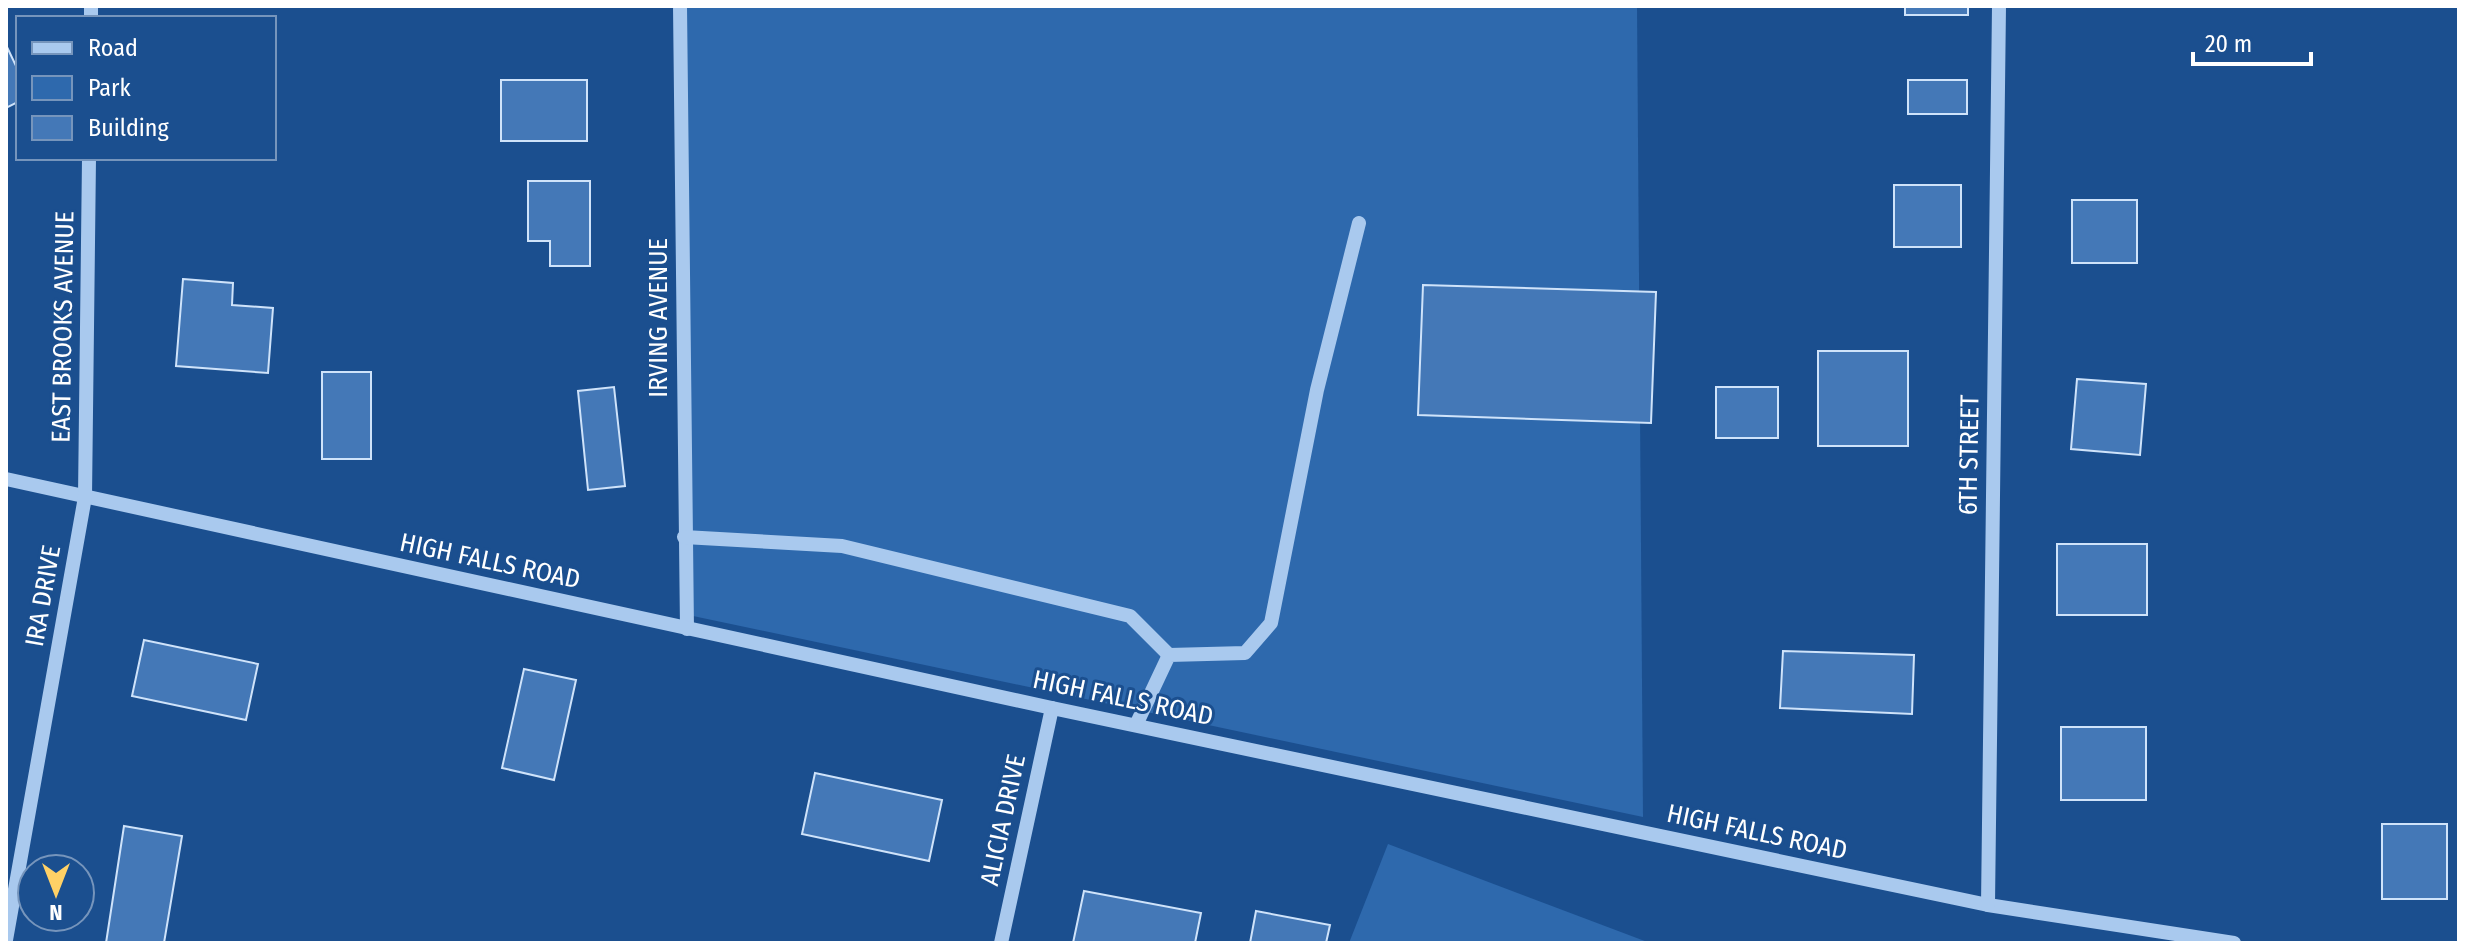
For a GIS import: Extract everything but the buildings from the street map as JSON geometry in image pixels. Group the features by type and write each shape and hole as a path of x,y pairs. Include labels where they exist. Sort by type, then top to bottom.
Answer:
{"street":[{"name":"IRVING AVENUE","path":"680,6 687,629"},
{"name":"6TH STREET","path":"1988,905 1999,6"},
{"name":"EAST BROOKS AVENUE","path":"85,497 89,160"},
{"path":"684,537 842,546 1130,616 1169,655 1245,653 1271,623 1317,390 1359,223"},
{"name":"HIGH FALLS ROAD","path":"6,479 1052,708 1988,905 2234,943"},
{"name":"IRA DRIVE","path":"6,940 85,497"},
{"path":"1136,725 1169,655"},
{"name":"ALICIA DRIVE","path":"1001,943 1052,708"}],"green space":[{"path":"684,6 1637,6 1643,817 693,616"},
{"path":"1388,844 1650,943 1349,943"}]}
